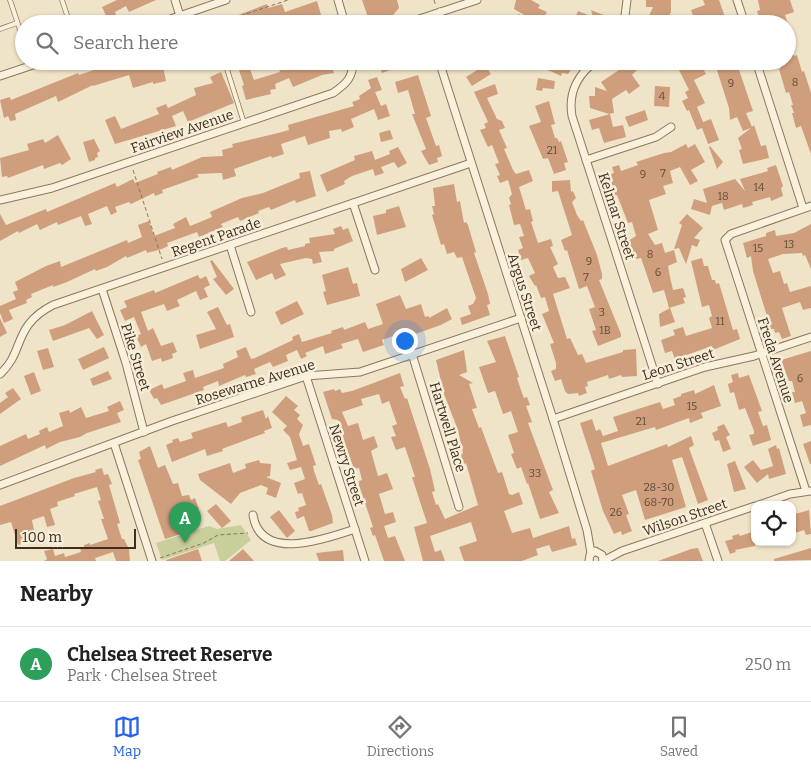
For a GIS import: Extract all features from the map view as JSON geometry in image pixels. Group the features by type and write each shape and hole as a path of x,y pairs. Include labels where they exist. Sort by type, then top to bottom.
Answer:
{"street":[{"path":"175,0 180,15"},
{"path":"183,15 226,0"},
{"path":"338,0 342,15"},
{"path":"432,15 477,0"},
{"path":"625,15 627,0"},
{"path":"737,0 742,15"},
{"path":"0,76 15,70"},
{"name":"Fairview Avenue","path":"0,200 52,188 333,92 345,85 351,76 351,70"},
{"name":"Argus Street","path":"442,70 554,419 587,530 592,556 603,561"},
{"name":"Kelmar Street","path":"587,70 577,80 571,98 572,116 658,384"},
{"path":"759,70 803,208 811,206"},
{"path":"586,160 656,137 671,127"},
{"name":"Regent Parade","path":"0,374 11,360 23,331 34,318 53,306 471,163"},
{"path":"353,203 375,270"},
{"name":"Freda Avenue","path":"803,208 726,237 725,243 761,354 808,488"},
{"path":"230,245 251,312"},
{"name":"Pike Street","path":"102,289 126,362 144,432"},
{"name":"Rosewarne Avenue","path":"0,484 306,376 360,372 521,318"},
{"name":"Leon Street","path":"554,419 712,365 761,354 811,337"},
{"name":"Hartwell Place","path":"412,354 459,507"},
{"name":"Newry Street","path":"306,376 365,561"},
{"path":"114,443 154,560"},
{"path":"770,501 808,488"},
{"name":"Wilson Street","path":"603,561 622,551 751,507"},
{"path":"253,515 255,528 262,539 272,548 284,551 297,549 355,529"},
{"path":"704,523 718,561"},
{"name":"Wilson Street","path":"592,556 622,551"}],"lane":[{"path":"10,0 15,16"},
{"path":"62,0 67,15"},
{"path":"0,29 15,24"},
{"path":"227,70 244,123"}],"path":[{"path":"243,15 288,0"},
{"path":"133,169 163,259"},
{"path":"154,560 204,543 218,535 248,533"}],"green space":[{"path":"241,525 251,540 225,561 220,561 214,543 162,560 156,543 209,526 217,529"}],"building":[{"path":"117,0 156,0 129,12 126,6 115,12 116,15 106,15 102,7"},
{"path":"362,0 397,0 399,8 393,15 367,15"},
{"path":"516,0 531,0 540,5 538,8 547,12 545,15 524,15 514,9"},
{"path":"646,0 671,0 670,15 649,15 653,7 646,7"},
{"path":"703,0 719,0 724,15 693,15 691,10 705,5"},
{"path":"758,0 790,0 794,12 785,15 758,15 757,11 760,10"},
{"path":"317,1 321,15 238,15 267,4 268,8 282,4 285,12"},
{"path":"591,10 604,15 592,15"},
{"path":"578,11 588,15 576,15"},
{"path":"797,55 811,93 811,154 801,126 796,128 792,113 794,113 791,105 793,105 789,92 786,93 779,70 796,70"},
{"path":"94,70 164,70 166,81 153,84 153,82 133,88 129,75 93,85 58,102 56,96 15,114 16,120 10,121 8,116 4,118 0,100 10,97 11,100 78,73 79,75"},
{"path":"239,70 250,70 254,80 280,72 279,70 333,70 334,73 322,75 293,87 289,78 275,84 276,89 270,90 271,94 246,100"},
{"path":"477,70 488,70 491,74 472,86 466,77"},
{"path":"548,70 571,70 568,74 562,73 561,76"},
{"path":"619,70 637,70 632,75 640,86 629,94 626,90 612,99 614,113 609,114 590,108 589,96 595,96 595,87 607,91 601,82"},
{"path":"679,70 704,70 706,74 694,80 705,103 697,107 703,122 711,119 719,140 708,144 702,128 697,130 689,110 687,111 682,101 688,98 685,92 689,90"},
{"path":"717,70 739,70 753,111 746,113 752,127 754,125 761,146 766,145 769,158 743,164 739,150 742,149 738,138 751,128 743,131 737,117 730,120 729,108"},
{"path":"221,72 234,103 188,122 183,111 172,116 176,126 115,144 105,120 115,116 121,129 159,114 156,108 166,104 168,108 196,95 194,88 213,83 210,77"},
{"path":"418,75 431,116 426,118 436,146 439,145 442,156 437,158 438,162 429,165 421,151 426,149 412,114 415,114 408,90 398,93 395,82"},
{"path":"377,77 382,90 375,92 381,106 386,104 390,116 378,120 374,109 351,119 354,127 342,132 341,129 329,131 330,138 308,145 305,136 281,144 284,154 272,158 271,156 234,169 236,176 223,180 222,173 197,174 199,177 162,190 163,193 155,196 154,193 131,204 129,202 115,207 117,212 111,215 107,206 88,214 92,224 85,226 81,216 58,225 57,222 40,230 37,224 19,233 18,231 0,241 0,214 6,225 46,209 47,212 115,183 117,187 133,179 135,183 158,174 157,172 171,167 172,170 202,157 223,156 222,150 233,147 232,144 289,130 288,125 354,106 352,102 360,99 359,96 371,88 368,80"},
{"path":"538,78 555,81 554,89 543,88 542,91 536,90"},
{"path":"495,84 498,94 487,98 497,119 502,121 505,128 499,130 507,148 504,149 513,170 516,174 529,170 533,181 519,187 526,210 530,209 533,221 531,222 538,243 551,239 553,246 550,247 558,264 553,267 558,278 565,277 570,288 553,294 567,339 570,338 578,355 582,354 586,363 623,352 623,350 636,349 637,376 622,377 621,375 609,379 608,375 587,382 588,386 585,387 587,393 579,396 578,393 568,394 561,379 555,381 551,371 556,369 556,363 550,344 554,343 542,314 549,311 545,297 541,298 536,285 529,276 535,273 528,258 521,260 518,250 523,248 519,237 524,236 520,224 514,225 509,205 511,204 509,198 512,194 508,180 500,183 497,176 500,175 495,164 499,163 492,145 488,147 480,130 486,128 484,124 488,122 474,92"},
{"path":"655,86 670,87 669,107 654,106"},
{"path":"549,101 555,124 551,125 555,138 559,142 561,141 568,162 564,163 566,170 554,174 548,158 543,159 529,126 541,122 535,106"},
{"path":"645,110 648,120 629,127 625,117"},
{"path":"610,114 613,127 623,125 626,137 604,143 599,128 592,130 589,120"},
{"path":"390,130 393,139 381,142 379,133"},
{"path":"58,135 71,159 62,165 60,163 44,169 43,165 8,178 7,176 2,177 0,158 29,150 27,144 43,139 45,143"},
{"path":"94,139 100,151 97,153 98,157 95,160 89,162 83,142"},
{"path":"686,144 688,148 695,144 705,162 691,170 698,181 690,185 680,167 670,171 673,183 663,186 666,194 649,200 658,230 648,234 655,245 662,243 665,253 674,250 677,262 668,266 673,290 683,288 686,297 683,298 685,303 669,308 664,290 653,293 641,258 636,259 628,241 636,236 632,222 628,223 617,195 609,198 606,190 613,188 608,175 614,173 612,167 619,165 621,171 638,165 636,162 671,152"},
{"path":"398,147 407,163 398,168 394,162 381,167 384,173 375,176 373,169 352,176 344,181 345,184 327,192 320,175 355,160 354,156 372,151 375,160 390,154 389,151"},
{"path":"709,147 723,162 717,169"},
{"path":"776,165 783,186 781,188 783,196 771,201 770,197 752,202 753,205 743,208 742,204 724,210 722,203 712,206 710,215 691,209 694,199 707,203 703,189 735,179 745,191 740,179 768,171 767,168"},
{"path":"310,171 316,196 296,203 295,200 271,210 269,207 240,221 238,217 221,224 223,227 199,237 197,232 167,243 168,246 162,249 147,253 146,250 127,258 126,256 107,267 96,271 95,269 53,287 53,285 31,294 32,297 26,300 27,303 9,310 13,319 4,323 0,313 0,306 16,299 13,292 18,290 15,282 46,266 60,261 61,267 127,240 128,243 142,237 138,225 149,221 154,236 175,228 173,224 186,217 190,226 212,217 210,212 242,198 263,193 300,178 299,173"},
{"path":"570,180 571,192 573,191 576,198 572,202 577,215 581,221 583,220 597,255 602,274 602,279 599,280 621,334 621,337 598,346 592,331 596,330 589,309 595,307 587,286 579,289 567,250 565,251 561,240 572,235 558,191 552,192 552,181"},
{"path":"454,184 457,202 460,201 464,223 466,222 468,225 476,252 474,253 490,304 487,305 490,315 462,325 460,318 471,314 468,306 473,304 476,298 462,257 457,258 454,252 447,254 444,244 441,245 432,215 434,214 432,206 435,206 433,188"},
{"path":"399,206 406,227 377,235 373,216 386,213 386,210"},
{"path":"687,214 703,228 694,238 700,240 697,247 692,245 686,264 679,248 674,249 682,225 679,223"},
{"path":"811,224 811,269 805,255 803,256 802,253 783,254 768,259 773,273 780,271 784,284 787,283 790,292 811,286 811,308 803,310 800,302 782,308 791,336 782,339 779,332 775,333 774,329 771,329 753,271 751,256 747,258 743,243 766,236 766,233 775,230 776,236 794,233"},
{"path":"341,226 343,230 348,228 353,241 334,249 334,251 319,252 322,262 313,264 312,259 306,258 280,264 286,275 275,280 272,273 256,280 247,262 282,248 287,247 288,250 305,246 305,244 310,243 309,238 335,234 333,229"},
{"path":"421,258 428,270 405,282 401,269"},
{"path":"702,258 704,266 708,266 712,280 715,280 716,284 719,283 733,330 737,329 740,339 713,350 712,346 675,359 672,351 665,353 661,340 675,335 673,330 683,327 686,336 712,328 709,318 712,316 709,305 702,307 691,261"},
{"path":"212,260 234,289 226,295 213,279 217,277 210,261"},
{"path":"348,267 353,284 357,283 360,296 327,305 323,292 326,291 322,275"},
{"path":"198,275 200,279 206,276 210,285 204,288 208,297 200,300 196,291 177,300 180,306 167,311 164,304 141,312 148,331 153,328 161,346 173,342 177,352 172,354 173,358 162,362 161,358 152,361 146,344 141,347 136,336 141,334 134,317 125,321 120,310 127,307 124,301 154,290 155,293"},
{"path":"400,295 406,309 421,304 425,317 429,316 429,318 447,308 452,319 441,325 398,340 396,335 382,340 384,345 363,352 358,339 341,344 343,348 325,354 323,346 305,353 307,356 301,359 297,350 286,355 288,361 273,367 270,362 254,369 256,374 246,377 245,375 219,386 218,381 203,387 204,390 161,405 157,398 154,399 149,390 162,384 164,389 186,381 183,373 193,370 195,378 224,368 223,364 238,357 236,351 246,347 251,359 293,340 292,337 299,334 302,342 332,333 331,331 343,327 344,330 365,322 368,329 383,324 376,304"},
{"path":"297,301 304,314 281,325 275,312"},
{"path":"218,307 227,325 230,324 234,337 200,349 196,335 216,329 207,312"},
{"path":"670,308 675,322 660,327 659,314"},
{"path":"92,311 104,335 97,339 89,328 53,341 49,330 65,325"},
{"path":"0,318 7,333 0,337"},
{"path":"505,336 519,377 517,378 522,393 524,398 527,397 530,405 526,406 532,422 528,423 553,490 549,492 559,513 540,519 521,467 517,469 511,454 514,453 508,435 518,432 511,411 503,414 495,391 488,393 479,367 496,362 487,341"},
{"path":"104,347 109,358 83,370 78,359"},
{"path":"48,348 54,367 43,370 37,351"},
{"path":"464,350 467,372 459,375 473,383 469,384 477,408 472,409 479,428 481,427 498,473 502,472 509,494 512,495 519,492 523,504 504,511 512,533 530,528 533,538 569,526 572,539 575,538 577,545 552,552 549,545 536,549 538,555 522,561 464,561 459,547 477,541 471,522 430,536 435,552 441,550 445,561 423,561 414,527 427,523 412,477 415,477 405,447 396,450 391,437 396,436 392,426 397,424 389,401 382,404 379,394 361,399 363,405 342,412 348,426 358,423 363,440 374,436 378,447 371,451 378,476 387,473 393,489 379,494 385,514 393,512 396,522 384,526 388,538 395,536 405,561 384,561 375,535 373,536 370,528 373,527 359,485 359,481 362,480 359,468 354,469 344,441 342,442 338,420 332,419 323,392 334,389 335,391 340,389 342,393 352,391 400,373 404,386 400,387 405,399 407,398 430,469 435,491 432,492 436,505 438,504 445,519 478,505 466,463 464,464 461,455 463,453 458,430 444,394 436,360"},
{"path":"811,351 811,425 803,427 800,415 806,413 802,401 795,403 792,381 789,381 781,360"},
{"path":"108,371 112,379 93,386 90,379"},
{"path":"34,372 41,391 31,395 24,376"},
{"path":"738,373 739,378 749,375 762,411 758,412 763,426 767,425 771,440 753,446 749,435 754,434 754,431 745,408 739,410 734,392 730,393 728,384 733,382 731,375"},
{"path":"714,385 721,406 701,413 703,418 690,423 689,418 656,430 655,427 601,443 608,466 667,444 668,447 691,436 694,445 689,448 708,500 698,504 682,457 672,460 686,507 645,520 636,490 622,495 629,514 626,515 632,531 622,535 621,531 614,534 603,511 591,471 595,469 580,423 592,419 596,431 600,429 603,436 618,431 613,417 660,402 663,409 675,405 673,399 681,396 681,394 694,390 695,394"},
{"path":"13,388 21,399 0,414 0,403 8,397 5,393"},
{"path":"286,396 298,406 294,410 300,415 297,419 303,425 299,434 303,446 309,444 316,465 313,466 314,471 319,485 321,484 332,515 333,523 311,531 309,531 304,516 297,519 295,512 299,511 298,508 306,505 302,493 298,494 294,483 305,479 301,467 290,470 287,463 297,460 290,437 283,430 287,426 272,412"},
{"path":"120,401 124,410 117,413 121,422 60,442 46,449 45,445 0,466 0,446 26,434 28,439 40,434 39,431 47,427 49,432 63,426 59,413 69,410 70,413 81,407 86,418 109,411 107,407"},
{"path":"263,410 266,419 268,416 272,428 264,431 265,433 207,456 205,449 172,462 166,445 173,442 172,440 178,438 180,442 193,438 191,433 226,422 228,427 242,422 241,417"},
{"path":"724,424 730,435 726,437 731,449 723,452 719,440 715,441 712,433 718,430 717,427"},
{"path":"811,441 811,464 810,464 803,444"},
{"path":"776,445 777,449 779,448 786,474 769,479 768,474 757,483 744,467 753,460 761,470 773,466 768,449"},
{"path":"150,446 158,468 165,465 173,484 178,483 182,496 189,495 191,500 195,498 199,509 188,513 185,507 173,511 181,534 165,539 138,460 141,459 139,452"},
{"path":"259,460 260,463 271,464 270,476 266,477 281,483 276,498 266,494 268,488 261,485 240,493 231,504 200,480 198,474 230,463 233,473 246,468 245,464"},
{"path":"735,461 746,489 734,492 727,464"},
{"path":"102,468 104,475 108,474 112,484 109,485 120,523 117,524 122,539 124,539 129,549 130,561 116,561 113,552 95,558 96,561 44,561 47,559 44,551 53,549 55,556 64,553 65,557 81,552 80,548 84,547 84,545 108,539 101,519 104,519 98,501 101,500 97,487 74,494 75,496 57,502 58,506 50,509 55,525 47,527 44,516 32,520 34,530 28,532 31,541 18,545 11,522 0,525 0,506 74,478 96,472 95,470"},
{"path":"216,504 231,521 222,528 207,511"},
{"path":"279,510 295,531 287,538 270,517"},
{"path":"809,510 811,534 806,535 804,530 796,533 796,514"},
{"path":"751,532 751,546 755,546 735,550 736,552 730,554 725,541 733,539 732,536 739,534 740,536"},
{"path":"698,548 703,561 658,561 691,549"},
{"path":"811,548 811,560 774,561 774,559"},
{"path":"198,549 202,561 166,561 166,560"},
{"path":"243,549 254,561 229,561"},
{"path":"343,550 344,561 319,561 316,553"}],"place":[{"name":"Chelsea Street Reserve","path":"185,543"}]}
